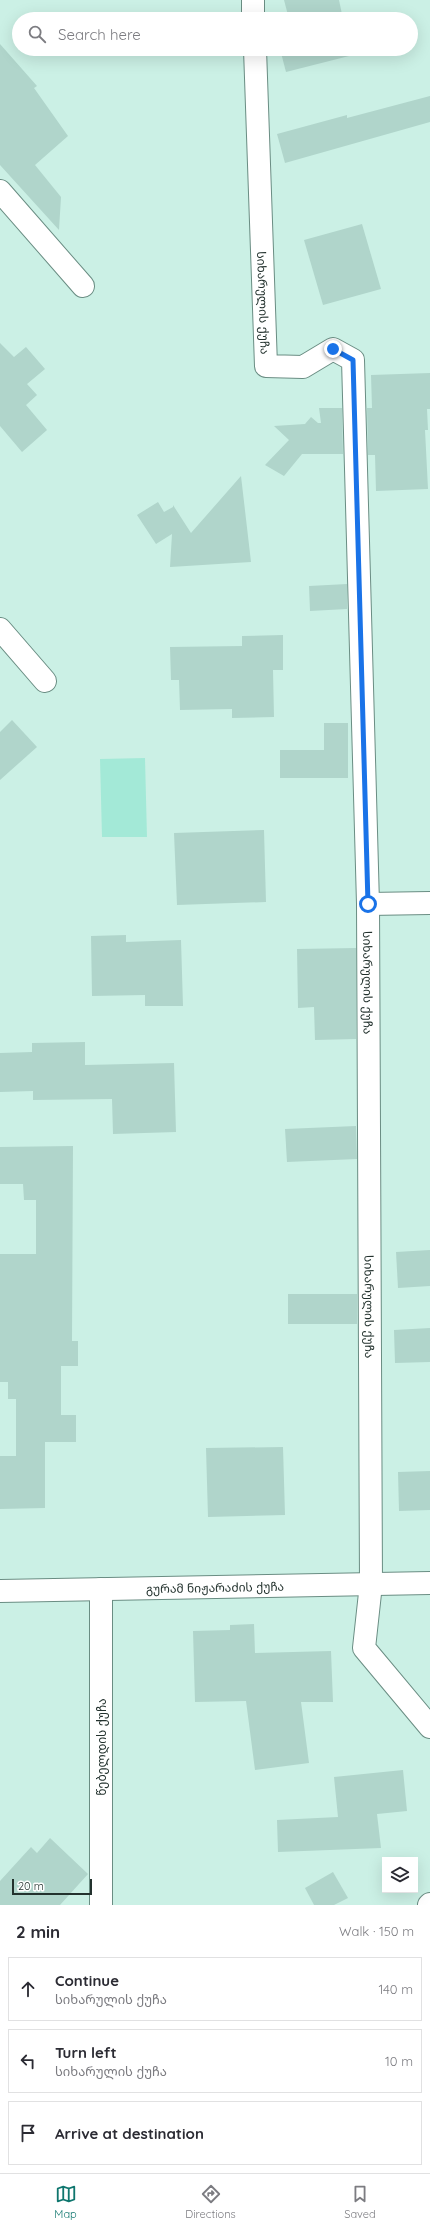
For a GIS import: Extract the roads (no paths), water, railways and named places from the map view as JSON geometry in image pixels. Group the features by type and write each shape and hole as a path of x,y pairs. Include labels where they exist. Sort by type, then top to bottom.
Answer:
{"street":[{"path":"253,0 253,12"},
{"name":"სიხარულის ქუჩა","path":"254,56 266,366 303,367 333,349 353,360 368,904 371,1584 364,1648 430,1727"},
{"path":"0,191 83,286"},
{"path":"0,629 45,681"},
{"path":"368,904 430,904"},
{"name":"გურამ ნიჟარაძის ქუჩა","path":"0,1591 430,1583"},
{"name":"წებელდის ქუჩა","path":"101,1590 101,1905"}]}
